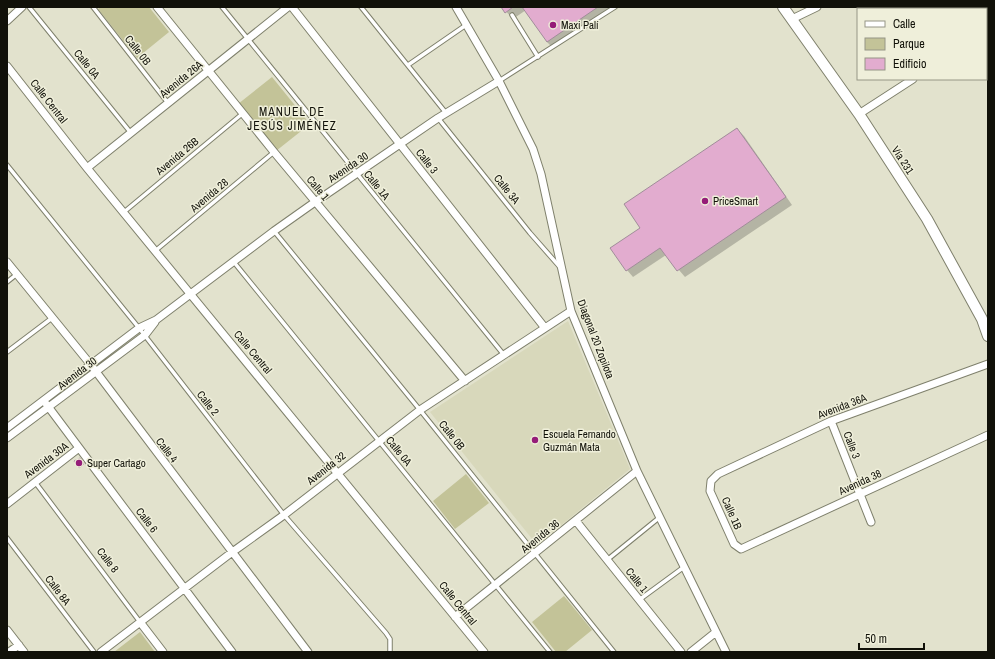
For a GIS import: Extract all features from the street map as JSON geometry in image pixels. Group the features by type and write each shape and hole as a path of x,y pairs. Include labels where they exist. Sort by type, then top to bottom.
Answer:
{"main road":[{"name":"Vía 231","path":"783,7 859,114 927,219 982,319 988,336"}],"street":[{"path":"7,21 22,7"},
{"name":"Calle 1","path":"157,7 242,114 465,381"},
{"name":"Avenida 26A","path":"87,168 288,7"},
{"name":"Calle 3","path":"292,7 545,328"},
{"name":"Diagonal 20 Zopilota","path":"456,7 499,81 533,149 541,174 571,311 637,471 726,652"},
{"path":"792,19 817,7"},
{"name":"Calle Central","path":"7,66 87,168 338,472 484,652"},
{"path":"859,114 911,80"},
{"name":"Avenida 30","path":"7,428 139,328 156,320 191,295 233,261 315,202 438,118 499,81"},
{"name":"Calle 4","path":"7,262 90,365 231,553 308,652"},
{"name":"Avenida 32","path":"101,652 231,553 284,515 420,410 571,311"},
{"name":"Avenida 30","path":"7,438 145,335 156,320"},
{"name":"Avenida 36A","path":"711,481 718,474 831,421 988,364"},
{"name":"Calle 6","path":"44,401 232,652"},
{"name":"Calle 3","path":"831,421 871,522"},
{"name":"Avenida 38","path":"741,549 988,435"},
{"name":"Avenida 30A","path":"7,504 79,448"},
{"name":"Avenida 36","path":"455,617 637,471"},
{"name":"Calle 1B","path":"711,481 710,491 734,544 741,549"},
{"name":"Calle 1","path":"576,521 681,652"},
{"name":"Calle 8","path":"140,622 163,652"},
{"path":"7,630 24,652"},
{"path":"691,652 716,632"},
{"path":"9,652 19,645"}],"lane":[{"name":"Calle 0A","path":"29,7 131,133"},
{"name":"Calle 0B","path":"93,7 168,103"},
{"name":"Calle 1A","path":"222,7 247,40 504,355"},
{"path":"361,7 446,113"},
{"path":"499,81 615,7"},
{"path":"512,15 538,57"},
{"path":"408,65 466,24"},
{"name":"Avenida 26B","path":"124,212 242,114"},
{"name":"Calle 3A","path":"438,118 530,233 563,270"},
{"name":"Avenida 28","path":"155,251 274,152"},
{"name":"Calle 2","path":"7,165 145,335 284,515 386,633 390,639 390,652"},
{"name":"Calle 0B","path":"274,231 614,652"},
{"name":"Calle 0A","path":"233,261 550,652"},
{"path":"7,282 17,274"},
{"path":"7,352 52,318"},
{"name":"Calle 8","path":"35,482 140,622"},
{"path":"607,560 660,517"},
{"name":"Calle 8A","path":"7,538 94,652"},
{"path":"639,600 684,567"}],"shaded area":[{"name":"Escuela Fernando Guzmán Mata","path":"568,321 630,469 537,545 430,412"}],"green space":[{"path":"100,7 149,7 169,32 137,58 98,9"},
{"path":"272,77 310,124 276,151 238,104"},
{"path":"466,474 489,503 455,529 433,501"},
{"path":"564,596 592,630 565,652 556,652 532,622"},
{"path":"140,632 155,652 114,652"}],"building":[{"path":"501,7 513,7 505,13"},
{"name":"Maxi Palí","path":"522,7 598,7 547,42"},
{"name":"PriceSmart","path":"737,128 786,197 677,271 660,248 626,271 610,248 640,228 624,204"},
{"name":"Super Cartago","path":"80,458 84,464 79,468 74,461"}],"place":[{"name":"Maxi Palí","path":"553,25"},
{"name":"PriceSmart","path":"705,201"},
{"name":"Escuela Fernando Guzmán Mata","path":"535,440"},
{"name":"Super Cartago","path":"79,463"}],"district":[{"name":"MANUEL DE JESÚS JIMÉNEZ","path":"292,119"}]}
